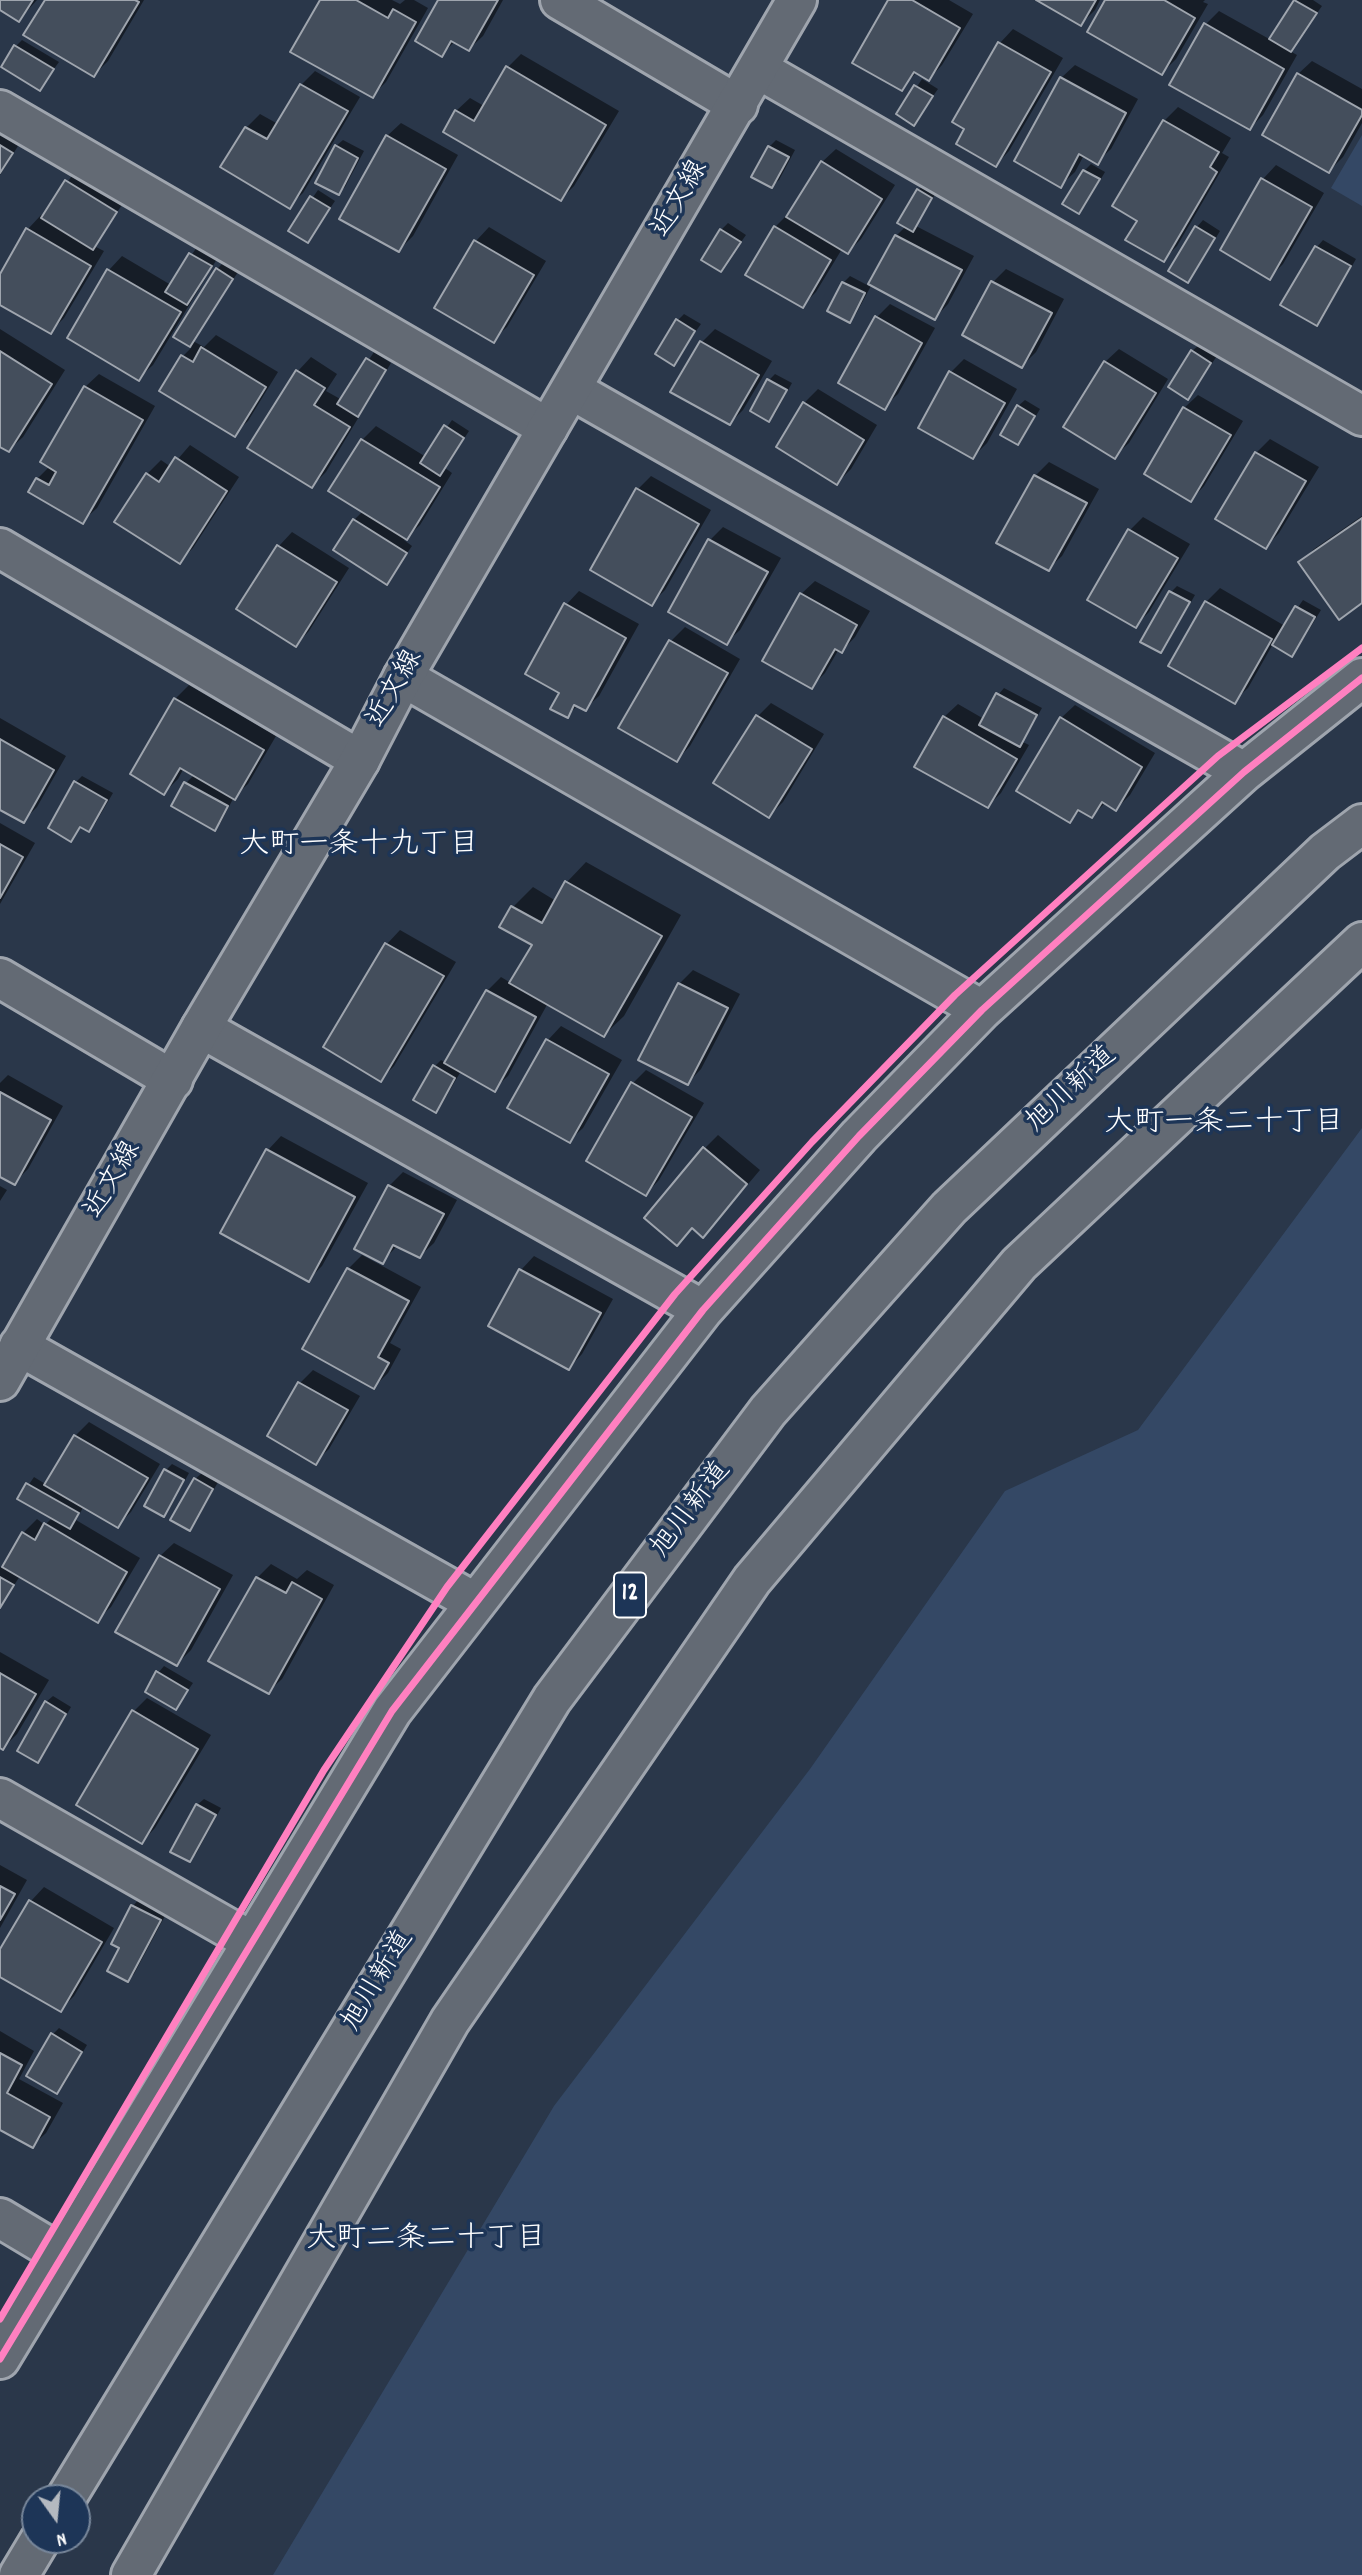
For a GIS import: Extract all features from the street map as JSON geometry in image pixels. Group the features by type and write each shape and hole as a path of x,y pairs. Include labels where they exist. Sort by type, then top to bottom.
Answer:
{"main road":[{"path":"560,0 738,105"},
{"name":"近文線","path":"0,1381 201,1028 360,760 403,677 797,0"},
{"path":"758,69 1362,416"},
{"path":"0,110 548,429"},
{"path":"572,390 1244,772"},
{"path":"0,548 360,760"},
{"path":"403,677 982,1010"},
{"path":"0,2359 392,1711 703,1310 859,1136 982,1010 1244,772 1362,678"},
{"name":"旭川新道","path":"75,2484 552,1699 768,1411 949,1208 1325,852 1362,824"},
{"path":"131,2575 450,2021 752,1580 1019,1264 1362,942"},
{"path":"0,978 173,1080"},
{"path":"201,1028 703,1310"},
{"path":"19,1346 476,1603"},
{"path":"0,1797 251,1941"},
{"path":"0,2218 62,2255"},
{"path":"19,2575 32,2554"}],"shaded area":[{"path":"1362,135 1362,206 1331,188"},
{"path":"1362,1128 1362,2575 273,2575 554,2106 810,1769 1005,1491 1138,1430"}],"building":[{"path":"0,0 33,0 19,22 0,10"},
{"path":"45,0 139,2 94,77 23,35"},
{"path":"320,0 356,0 388,18 393,9 416,22 373,98 290,52"},
{"path":"438,0 498,0 469,51 451,41 442,57 415,41"},
{"path":"888,0 912,0 960,28 929,81 914,72 902,91 852,63"},
{"path":"1036,0 1096,0 1081,26"},
{"path":"1105,0 1164,0 1195,18 1162,75 1087,32"},
{"path":"1294,0 1317,13 1291,52 1269,39"},
{"path":"1204,23 1284,69 1250,130 1169,85"},
{"path":"998,42 1051,72 996,167 956,144 964,129 952,122"},
{"path":"14,45 54,69 40,91 1,67"},
{"path":"506,66 606,125 561,201 443,132 455,110 474,121"},
{"path":"1297,73 1362,110 1362,115 1329,173 1262,135"},
{"path":"1060,77 1126,113 1098,165 1079,154 1061,188 1014,161"},
{"path":"300,84 348,111 290,209 220,167 245,127 267,139"},
{"path":"914,85 933,96 914,126 896,114"},
{"path":"1163,120 1219,152 1210,167 1217,172 1164,262 1125,240 1137,221 1112,206"},
{"path":"386,135 446,169 399,252 339,219"},
{"path":"0,145 13,153 0,173"},
{"path":"335,145 358,158 339,195 315,183"},
{"path":"768,146 789,157 772,188 751,177"},
{"path":"821,161 882,199 848,254 786,217"},
{"path":"1083,170 1100,179 1079,214 1062,204"},
{"path":"1261,178 1312,207 1270,280 1220,250"},
{"path":"65,180 117,212 93,250 41,218"},
{"path":"917,189 932,198 913,232 897,223"},
{"path":"310,196 330,208 308,243 288,231"},
{"path":"774,226 831,260 803,308 745,275"},
{"path":"1195,226 1215,238 1188,283 1168,271"},
{"path":"26,228 91,266 51,334 0,305 0,274"},
{"path":"720,229 741,242 721,272 701,260"},
{"path":"895,235 962,270 935,320 868,284"},
{"path":"474,240 534,275 494,343 434,308"},
{"path":"1315,246 1351,266 1317,326 1280,305"},
{"path":"189,253 212,266 187,305 165,292"},
{"path":"216,268 233,279 190,347 173,337"},
{"path":"107,269 181,312 139,381 67,338"},
{"path":"991,281 1052,313 1022,368 962,335"},
{"path":"842,282 865,293 850,323 827,311"},
{"path":"875,316 922,343 885,410 838,383"},
{"path":"676,319 695,331 674,366 655,354"},
{"path":"700,341 759,375 730,425 670,392"},
{"path":"201,347 266,387 235,437 159,391 181,355 193,362"},
{"path":"1191,350 1211,363 1188,400 1168,387"},
{"path":"0,351 52,384 9,452 0,447"},
{"path":"366,358 386,370 358,417 337,404"},
{"path":"1104,361 1156,393 1115,459 1063,427"},
{"path":"296,370 325,388 314,405 350,427 312,488 247,448"},
{"path":"949,371 1005,403 973,459 918,428"},
{"path":"767,379 787,390 769,422 750,411"},
{"path":"84,386 143,420 83,524 28,492 36,478 49,485 56,472 40,462"},
{"path":"803,402 864,440 837,485 776,447"},
{"path":"1017,405 1035,416 1018,445 1000,435"},
{"path":"1183,407 1231,435 1191,502 1144,474"},
{"path":"444,425 464,438 440,476 420,463"},
{"path":"361,439 440,487 407,540 328,491"},
{"path":"1255,452 1306,481 1266,549 1215,519"},
{"path":"175,457 227,491 180,564 114,522 146,473 159,482"},
{"path":"1034,475 1087,503 1049,571 996,543"},
{"path":"636,488 699,524 652,606 590,570"},
{"path":"1362,518 1362,603 1339,620 1298,562"},
{"path":"353,519 407,553 387,585 333,550"},
{"path":"1128,529 1178,558 1136,628 1087,600"},
{"path":"708,539 768,572 727,645 668,612"},
{"path":"277,545 337,582 296,647 236,609"},
{"path":"1169,591 1190,602 1161,653 1140,642"},
{"path":"800,593 857,625 842,653 835,649 812,689 762,661"},
{"path":"1205,601 1272,639 1235,704 1168,666"},
{"path":"564,603 626,638 586,711 574,705 568,718 550,709 559,693 525,674"},
{"path":"1295,606 1315,617 1292,657 1272,645"},
{"path":"669,640 728,673 677,762 618,728"},
{"path":"996,693 1037,715 1020,747 979,725"},
{"path":"174,698 264,750 235,800 180,768 164,795 130,774"},
{"path":"756,715 812,749 769,818 713,783"},
{"path":"943,716 1017,759 988,808 914,767"},
{"path":"1060,717 1142,767 1116,811 1102,802 1092,818 1078,810 1070,823 1016,791"},
{"path":"0,739 54,770 24,823 0,810"},
{"path":"74,781 107,800 89,832 80,827 71,842 48,828"},
{"path":"184,782 228,806 215,831 171,806"},
{"path":"0,844 23,857 0,898"},
{"path":"565,881 662,936 604,1037 509,983 532,945 499,927 511,906 542,923"},
{"path":"385,943 444,976 381,1082 323,1047"},
{"path":"678,983 728,1008 688,1085 638,1060"},
{"path":"486,990 536,1017 495,1092 444,1063"},
{"path":"546,1039 609,1074 570,1143 507,1108"},
{"path":"433,1065 455,1078 436,1113 413,1100"},
{"path":"631,1082 692,1117 646,1196 586,1161"},
{"path":"0,1092 51,1120 15,1185 0,1177"},
{"path":"703,1147 747,1184 703,1238 692,1228 677,1246 644,1218"},
{"path":"266,1149 355,1197 309,1282 220,1233"},
{"path":"388,1185 444,1214 420,1258 393,1245 383,1264 354,1249"},
{"path":"347,1268 409,1301 378,1357 389,1363 374,1389 302,1349"},
{"path":"519,1269 601,1313 569,1370 488,1326"},
{"path":"298,1382 348,1410 316,1465 267,1436"},
{"path":"74,1435 148,1478 118,1528 44,1485"},
{"path":"164,1469 184,1480 164,1517 144,1506"},
{"path":"194,1478 213,1489 190,1531 170,1520"},
{"path":"26,1483 79,1513 70,1529 17,1499"},
{"path":"44,1523 127,1572 98,1623 2,1567 22,1532 35,1540"},
{"path":"159,1555 220,1589 177,1666 115,1632"},
{"path":"0,1577 14,1585 0,1608"},
{"path":"256,1577 286,1593 292,1582 322,1599 269,1694 208,1661"},
{"path":"156,1671 188,1690 176,1710 145,1692"},
{"path":"0,1673 36,1694 3,1750 0,1748"},
{"path":"45,1701 66,1714 38,1763 17,1751"},
{"path":"132,1710 198,1749 142,1844 76,1805"},
{"path":"196,1804 216,1815 190,1862 170,1852"},
{"path":"0,1886 15,1894 0,1920"},
{"path":"29,1900 102,1942 61,2012 0,1977 0,1949"},
{"path":"131,1905 161,1920 128,1982 107,1971 119,1948 111,1944"},
{"path":"51,2033 82,2052 57,2094 26,2076"},
{"path":"0,2053 22,2065 7,2093 50,2117 33,2148 0,2130"}],"cycle path":[{"path":"0,2319 324,1770 447,1587 675,1294 812,1142 955,995 1218,756 1362,648"},
{"path":"0,2359 392,1711 703,1310 859,1136 982,1010 1244,772 1362,678"}],"district":[{"name":"大町一条十九丁目","path":"359,848"},
{"name":"大町一条二十丁目","path":"1224,1126"},
{"name":"大町二条二十丁目","path":"426,2242"}]}
